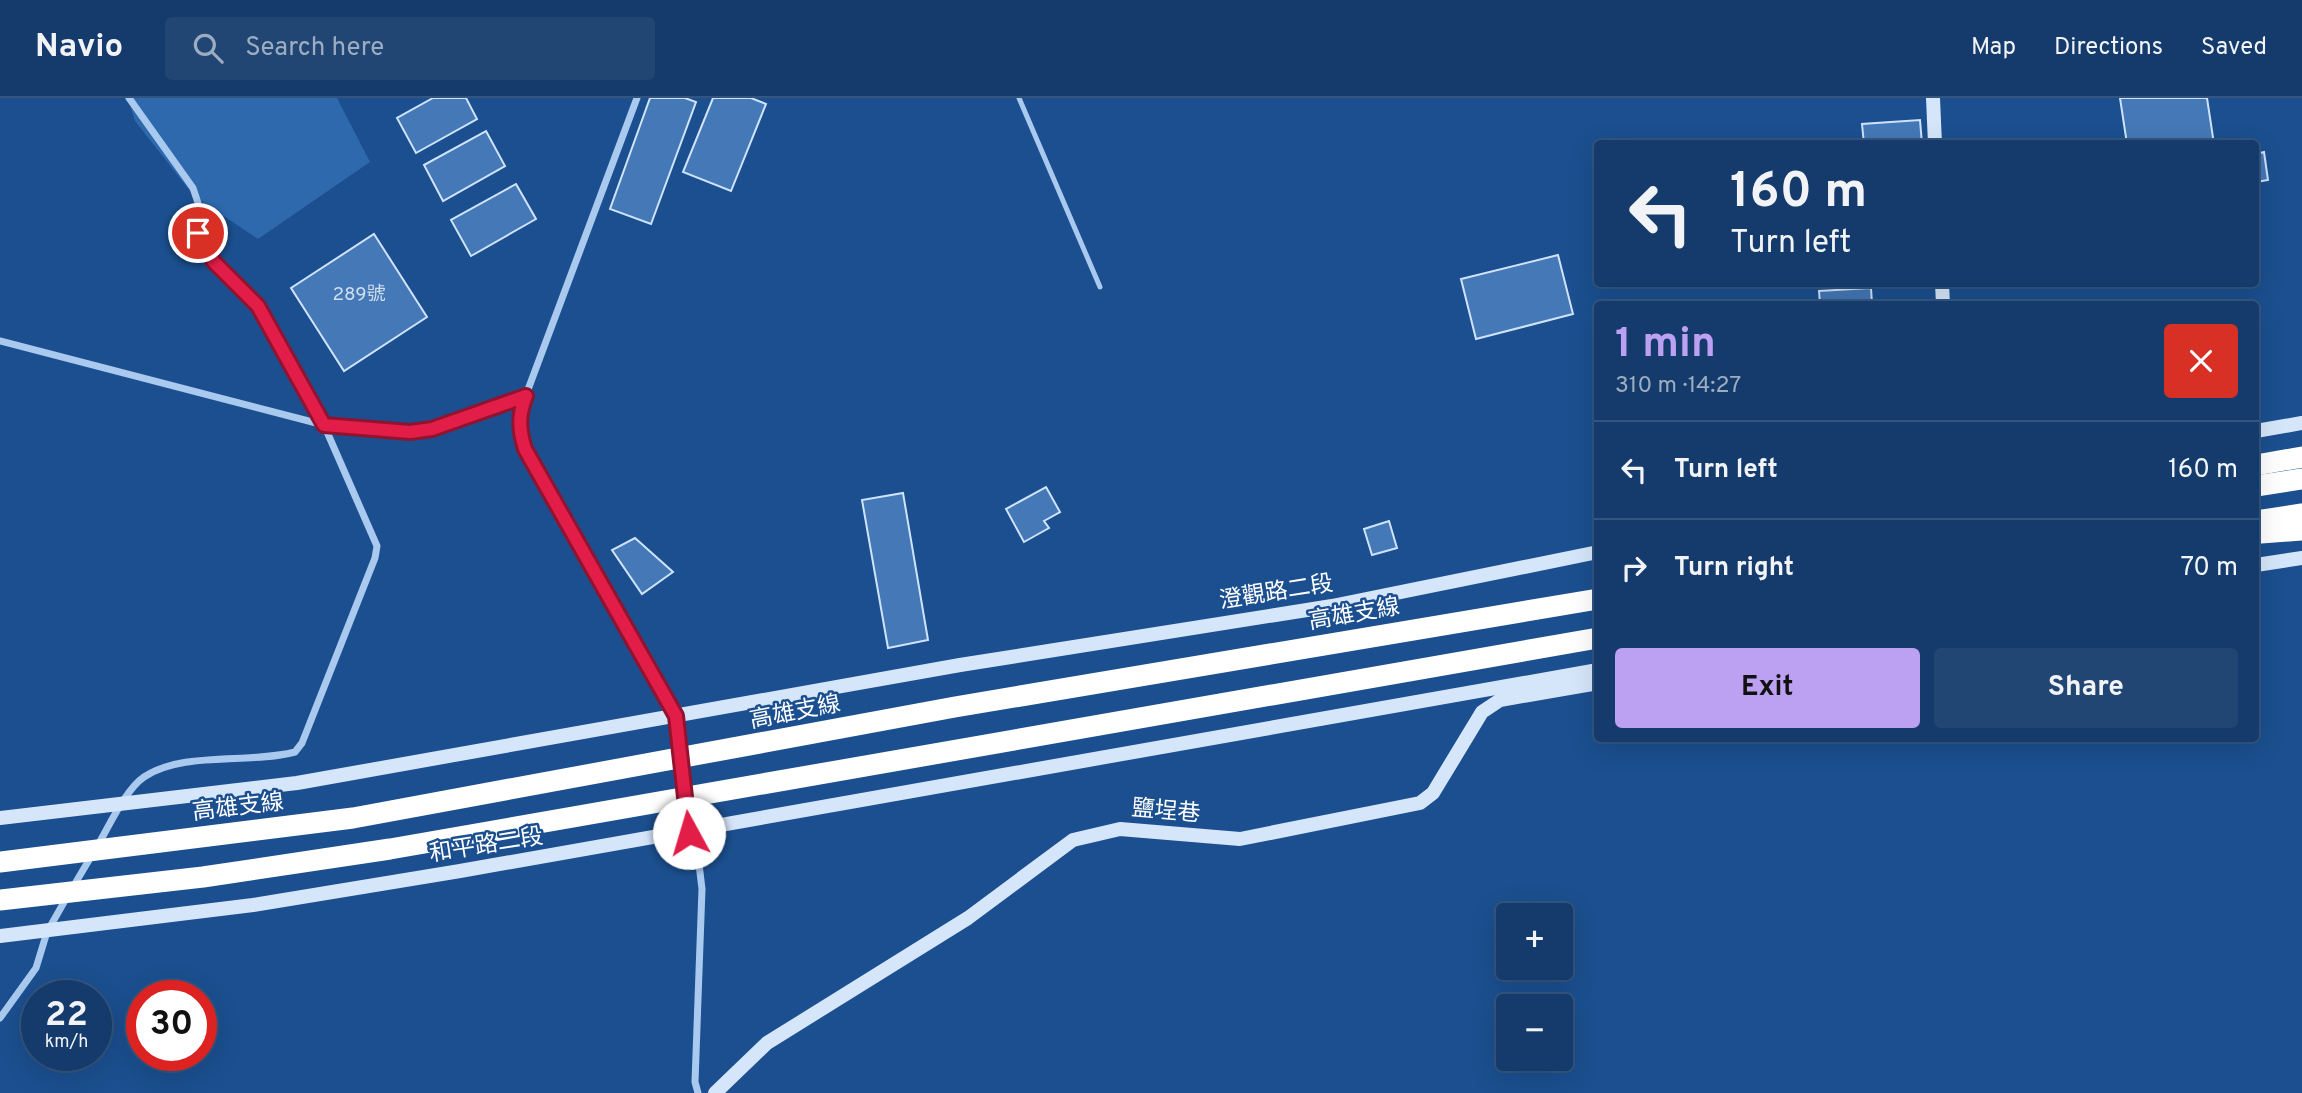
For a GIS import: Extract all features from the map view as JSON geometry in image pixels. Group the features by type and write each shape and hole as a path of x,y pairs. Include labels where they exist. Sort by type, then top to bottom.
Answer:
{"highway":[{"path":"2259,464 2302,457"},
{"path":"2259,486 2302,480"},
{"path":"2259,521 2302,514"},
{"path":"2259,534 2302,530"},
{"name":"高雄支線","path":"0,863 353,818 955,707 1594,600"},
{"path":"0,900 203,877 390,849 1594,639"}],"street":[{"path":"0,1018 36,968 47,932 122,804 143,777 172,765 282,756 295,752 302,743 375,558 377,546 324,425 258,306 234,284 201,244 198,233 201,212 199,198 129,98"},
{"path":"637,98 520,411 520,432 525,449 676,716 689,833 699,864 702,889 695,1082 698,1093"},
{"path":"1933,98 1935,140"},
{"path":"0,341 324,425"},
{"path":"2259,430 2302,423"},
{"name":"澄觀路二段","path":"676,716 960,665 1332,606 1594,553"},
{"path":"2259,565 2302,558"},
{"name":"和平路二段","path":"0,936 253,905 689,833 1594,671"},
{"name":"鹽埕巷","path":"715,1093 767,1043 968,918 1073,840 1120,829 1240,839 1420,803 1433,793 1482,712 1500,700 1594,683"},
{"path":"0,818 297,783 676,716"}],"lane":[{"path":"1019,98 1100,287"},
{"path":"324,425 421,431 526,396"}],"shaded area":[{"path":"128,98 337,98 370,162 258,239 194,196 135,121"}],"building":[{"path":"433,98 466,98 477,119 416,153 397,118"},
{"path":"650,98 685,98 696,102 651,224 610,209"},
{"path":"713,98 751,98 766,104 731,191 683,172"},
{"path":"2120,98 2207,98 2213,140 2126,140"},
{"path":"1920,120 1922,140 1864,140 1862,124"},
{"path":"486,131 505,166 443,201 424,165"},
{"path":"2264,152 2268,180 2259,182 2259,153"},
{"path":"516,184 536,219 471,256 451,220"},
{"path":"374,234 427,317 344,371 291,288"},
{"path":"1558,255 1573,314 1476,339 1461,279"},
{"path":"1871,288 1872,301 1820,301 1819,291"},
{"path":"1046,487 1060,512 1044,521 1049,528 1024,542 1006,509"},
{"path":"903,493 928,640 888,648 862,500"},
{"path":"1389,521 1397,548 1372,555 1364,529"},
{"path":"635,538 673,572 642,594 612,550"}],"route":[{"path":"198,233 201,244 214,262 258,306 324,425 410,432 432,429 526,396 520,411 520,432 525,449 676,716 689,833"}]}
